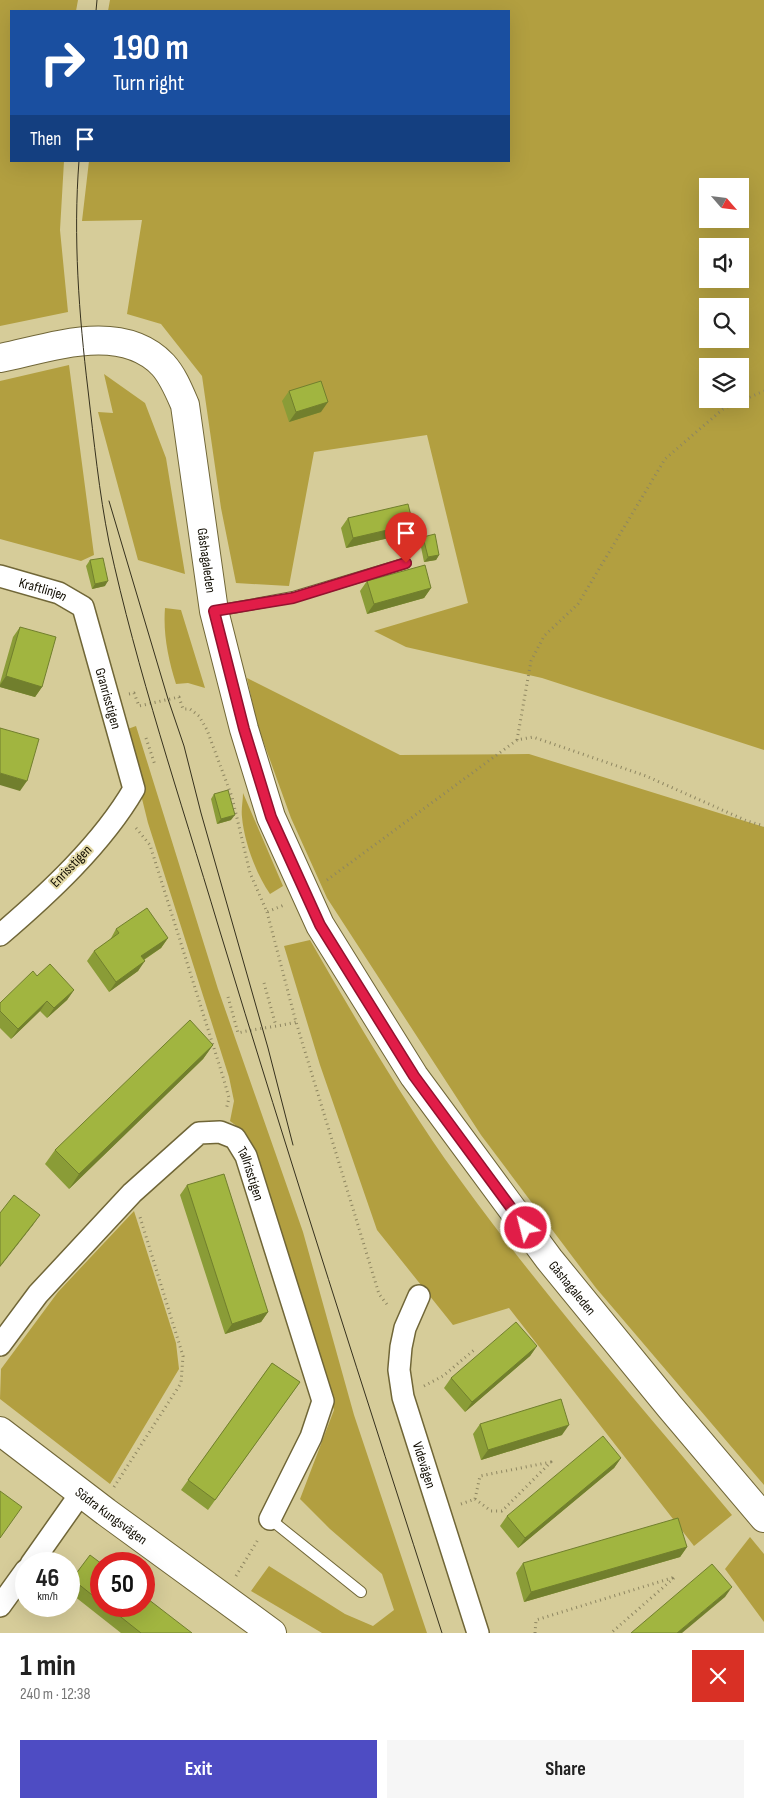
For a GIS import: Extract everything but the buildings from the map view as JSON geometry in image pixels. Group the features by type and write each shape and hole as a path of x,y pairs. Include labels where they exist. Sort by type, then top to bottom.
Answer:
{"main road":[{"name":"Gåshagaleden","path":"0,358 82,341 107,340 136,348 162,364 177,385 186,405 214,611 244,729 271,817 320,925 414,1076 549,1259 764,1518"},
{"name":"Södra Kungsvägen","path":"0,1431 106,1512 272,1633"}],"street":[{"name":"Kraftlinjen","path":"0,576 59,593 83,607"},
{"name":"Granrisstigen","path":"83,607 134,789"},
{"name":"Enrisstigen","path":"0,935 75,865 122,810 134,789"},
{"path":"0,1345 38,1294 132,1193 199,1133 220,1132"},
{"name":"Tallrisstigen","path":"220,1132 235,1138 246,1156 322,1401 311,1437 270,1519"},
{"name":"Videvägen","path":"418,1296 405,1328 398,1370 404,1397 478,1633"},
{"path":"39,1552 81,1493"},
{"path":"0,1606 15,1585"}],"lane":[{"path":"214,611 293,598 406,563"},
{"path":"270,1519 361,1592"}],"path":[{"path":"517,740 531,661 544,636 578,604 665,459 723,409 764,392"},
{"path":"110,699 134,693 139,706 179,697 183,709 190,709 199,716 207,730 222,765 232,796 250,873 267,912 296,1022 379,1294 405,1328"},
{"path":"326,880 517,740 533,737 646,776 747,821 764,826"},
{"path":"122,810 150,845 224,1080 229,1098 220,1132"},
{"path":"267,912 291,902"},
{"path":"264,983 276,1026"},
{"path":"228,997 238,1034 262,1027 296,1022"},
{"path":"106,1512 116,1498 113,1489 181,1383 183,1356 132,1193"},
{"path":"404,1397 443,1376 474,1350"},
{"path":"551,1462 502,1511 491,1511 475,1498 480,1476 551,1462"},
{"path":"439,1512 475,1498"},
{"path":"223,1598 270,1519"},
{"path":"535,1633 536,1620 675,1576 611,1633"}],"shaded area":[{"path":"0,0 78,0 76,10 10,10 10,162 64,162 60,230 68,312 0,326"},
{"path":"110,0 764,0 764,750 542,678 406,647 374,631 468,603 427,435 314,452 289,586 236,583 221,508 202,376 161,324 127,314 142,220 82,221 89,162 510,162 510,10 108,10"},
{"path":"69,365 94,555 81,561 0,539 0,381"},
{"path":"104,374 145,403 166,458 185,574 138,560 98,412 113,413"},
{"path":"165,608 181,610 205,688 188,683 176,684 167,646"},
{"path":"247,678 400,755 529,754 764,827 764,1485 596,1288 481,1135 327,898 291,818 257,724"},
{"path":"136,726 218,989 303,1232 354,1415 427,1633 322,1633 251,1591 269,1566 345,1614 373,1626 394,1610 382,1574 330,1529 300,1499 334,1410 315,1342 256,1156 243,1131 230,1121 234,1101 229,1077 148,823 125,730"},
{"path":"243,793 283,886 270,894 256,867 245,836 242,814"},
{"path":"310,940 392,1078 445,1159 513,1250 585,1340 732,1515 694,1546 509,1308 453,1325 377,1230 320,1065 284,946"},
{"path":"134,1211 176,1343 179,1369 110,1484 0,1399 1,1369 58,1292"},
{"path":"750,1537 764,1554 764,1622 725,1569"}],"tram line":[{"path":"96,10 97,0"},
{"path":"79,162 77,247 82,333 102,504 120,590 160,734 245,1014 442,1633"},
{"path":"109,501 168,699 184,746 293,1145"}],"route":[{"path":"406,563 293,598 214,611 244,729 271,817 320,925 414,1076 526,1228"}]}
